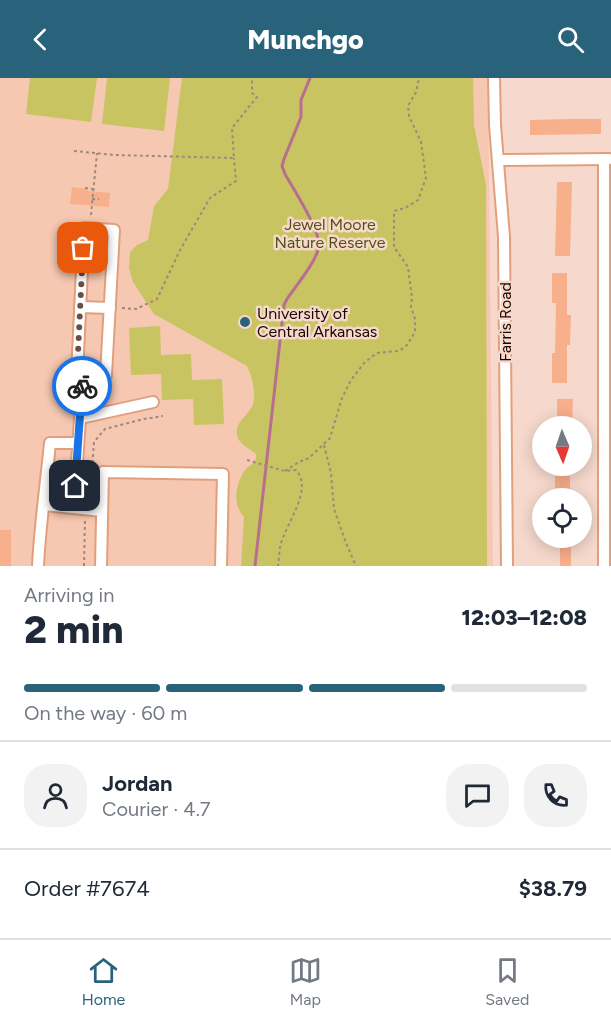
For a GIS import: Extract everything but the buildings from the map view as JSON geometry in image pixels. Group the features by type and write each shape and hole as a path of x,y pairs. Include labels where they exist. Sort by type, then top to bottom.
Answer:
{"street":[{"name":"Farris Road","path":"494,78 505,266 507,566"},
{"path":"498,160 607,159 604,566"},
{"path":"84,228 114,230 110,308 106,375 77,374 84,228"},
{"path":"80,307 110,308"},
{"path":"74,508 83,374"},
{"path":"80,418 153,402"},
{"path":"38,566 39,534 50,443 78,443"},
{"path":"101,566 103,472 223,474 221,566"},
{"path":"44,505 102,511"}],"path":[{"path":"122,309 136,309 157,299 180,250 210,198 236,181 232,128 257,97 252,93 252,78"},
{"path":"285,471 315,454 330,438 342,398 364,362 377,354 402,349 415,332 408,267 394,247 393,225 394,211 405,208 418,200 426,178 421,142 409,116 408,106 416,92 419,78"},
{"path":"74,151 234,158"},
{"path":"91,215 97,153"},
{"path":"85,188 93,189"},
{"path":"92,199 99,199"},
{"path":"92,472 94,442 105,429 163,416"},
{"path":"323,444 331,473 334,509 356,566"},
{"path":"247,459 285,471 296,470 302,483 302,492 280,546 278,566"},
{"path":"84,566 85,517"}],"shaded area":[{"name":"University of Central Arkansas","path":"0,78 488,78 493,566 0,566"}],"green space":[{"path":"30,78 97,78 91,122 26,114"},
{"path":"107,78 170,78 164,131 102,124"},
{"name":"Jewel Moore Nature Reserve","path":"182,78 473,78 474,125 486,185 487,566 241,566 244,517 237,504 236,494 243,473 256,457 256,454 239,440 237,433 239,424 251,408 254,399 249,370 247,366 154,314 133,282 129,268 130,252 137,245 148,240 154,206 168,189"},
{"path":"160,326 161,355 191,354 192,380 222,379 224,424 194,425 193,399 162,400 161,374 131,375 129,328"}],"waterway":[{"path":"255,566 284,305 310,266 319,246 311,220 282,166 301,117 301,100 310,78"}],"way so far":[{"path":"82,386 83,374 77,374 83,248"}],"place":[{"name":"University of Central Arkansas","path":"245,322"}],"route":[{"path":"75,486 82,386"}]}
